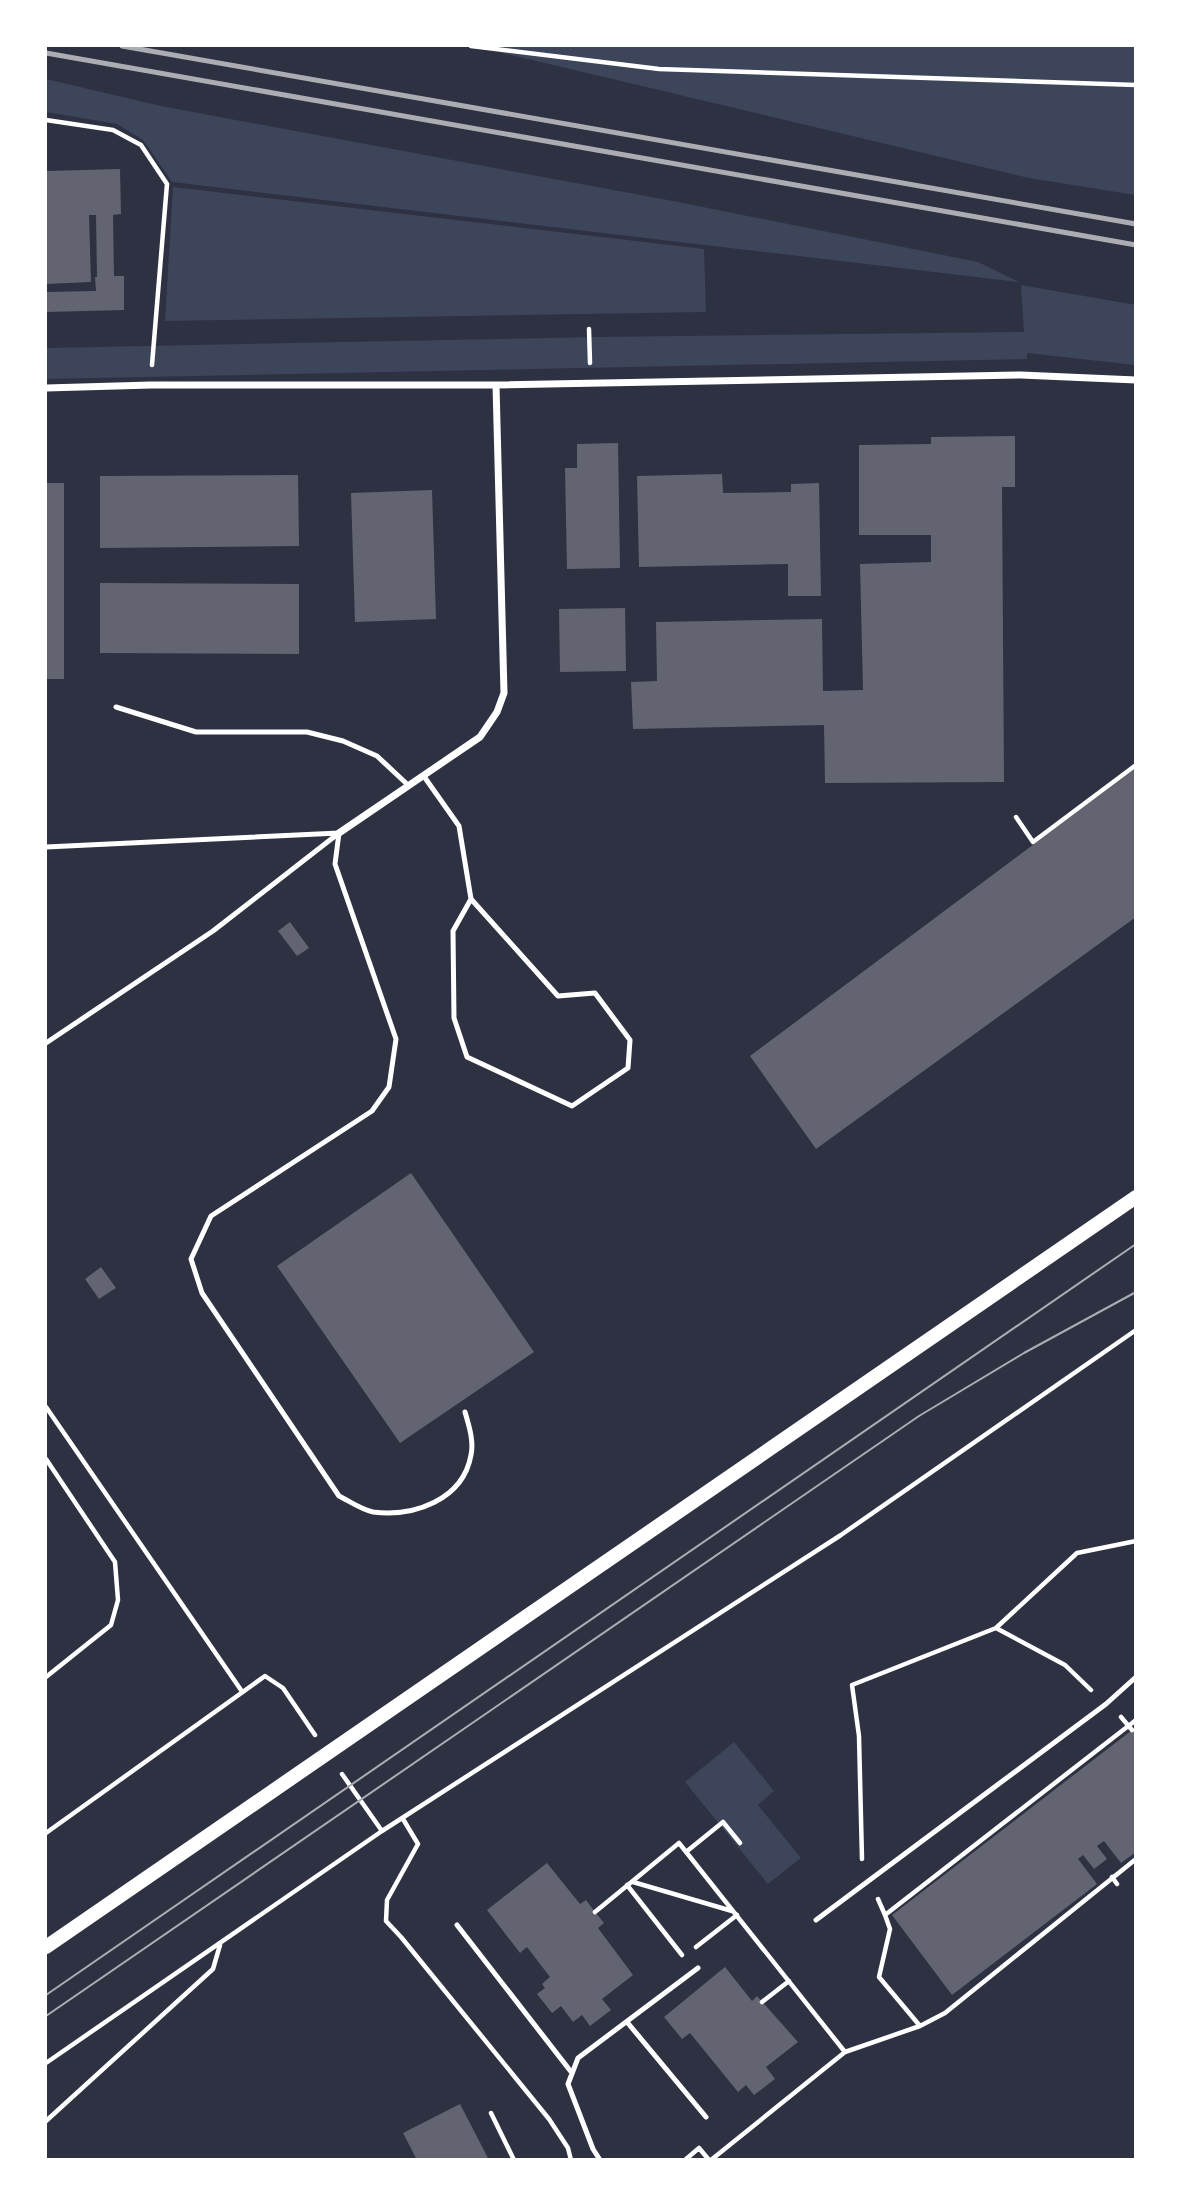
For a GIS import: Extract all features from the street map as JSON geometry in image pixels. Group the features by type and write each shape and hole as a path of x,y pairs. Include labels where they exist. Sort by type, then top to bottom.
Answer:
{"main road":[{"path":"46,1947 1136,1197"}],"street":[{"path":"46,388 151,385 496,385 1021,374 1136,380"},
{"path":"339,833 480,737 497,712 504,692 496,385"}],"lane":[{"path":"116,707 196,732 307,732 343,741 377,755 408,785"},
{"path":"423,775 459,826 471,899 558,996 595,993 630,1040 628,1068 572,1106 467,1057 454,1018 453,931 471,899"},
{"path":"46,847 339,833"},
{"path":"46,1043 213,931 339,833"},
{"path":"339,833 335,864 396,1039 388,1087 372,1111 211,1216 191,1259 202,1293 339,1496 371,1512 407,1512 454,1491 462,1479 471,1455 471,1433 466,1412"},
{"path":"816,1920 1106,1704 1136,1677"},
{"path":"457,1925 572,2073"},
{"path":"600,2160 593,2149 568,2084 579,2058 698,1968"},
{"path":"627,2022 706,2117"}],"path":[{"path":"471,46 659,69 1136,85"},
{"path":"46,120 113,130 141,145 167,184 151,385"},
{"path":"589,329 591,383"},
{"path":"1016,817 1033,842 1136,765"},
{"path":"46,2063 382,1831 841,1535 1136,1330"},
{"path":"46,1407 241,1690"},
{"path":"46,1459 115,1562 118,1600 111,1625 46,1678"},
{"path":"920,2026 879,1977 890,1929 863,1864 859,1736 852,1685 996,1628 1077,1553 1136,1541"},
{"path":"996,1628 1065,1665"},
{"path":"46,1833 241,1690 265,1676 283,1688"},
{"path":"885,1915 1136,1720"},
{"path":"403,1819 418,1844 387,1900 386,1921 550,2119 568,2148 571,2160"},
{"path":"686,1852 723,1822 740,1843"},
{"path":"377,1824 382,1831"},
{"path":"595,1912 679,1843 845,2052"},
{"path":"685,2160 699,2148 710,2160 845,2052 920,2026 945,2013 1136,1859"},
{"path":"1112,1877 1117,1884"},
{"path":"630,1884 735,1913"},
{"path":"630,1884 684,1957"},
{"path":"695,1949 735,1913"},
{"path":"46,2121 213,1969 220,1944"},
{"path":"762,2002 789,1981"},
{"path":"491,2113 514,2160"}],"shaded area":[{"path":"473,46 1135,46 1135,195 1029,178"},
{"path":"46,79 161,106 673,201 978,262 1019,282 172,182 143,140 117,124 46,112"},
{"path":"173,187 704,249 706,312 165,321"},
{"path":"1021,285 1136,305 1135,365 1027,353 1027,359 46,379 46,348 1024,332"},
{"path":"734,1742 774,1791 758,1805 801,1858 768,1884 685,1782"}],"building":[{"path":"120,169 121,214 113,215 114,276 124,276 124,310 46,312 46,292 96,291 97,277 96,215 89,215 91,282 46,284 46,171"},
{"path":"1015,436 1015,487 1002,487 1004,782 825,783 824,725 633,729 631,682 657,681 656,622 822,619 823,691 863,690 860,564 931,562 931,535 859,535 859,445 931,444 931,437"},
{"path":"618,443 620,568 567,569 565,468 577,468 577,444"},
{"path":"722,474 723,493 791,492 791,484 819,483 821,596 788,596 788,564 639,567 637,476"},
{"path":"298,475 299,546 100,548 100,476"},
{"path":"46,483 64,483 64,679 46,679"},
{"path":"432,490 436,619 355,622 351,493"},
{"path":"100,583 299,584 299,654 100,653"},
{"path":"625,608 626,671 560,672 559,609"},
{"path":"1136,768 1136,917 816,1149 750,1056"},
{"path":"290,922 309,948 297,956 278,931"},
{"path":"411,1173 534,1352 400,1443 277,1266"},
{"path":"101,1267 116,1288 99,1299 85,1279"},
{"path":"1136,1727 1136,1852 1121,1863 1104,1841 1097,1846 1107,1859 1094,1869 1083,1855 1078,1859 1097,1884 952,1995 892,1915"},
{"path":"547,1863 580,1904 586,1900 604,1923 598,1928 633,1975 602,1999 611,2010 590,2026 582,2015 573,2022 561,2006 552,2013 537,1994 545,1988 542,1984 550,1977 527,1947 520,1953 487,1910"},
{"path":"725,1967 752,2001 757,1996 798,2042 766,2067 775,2079 754,2095 746,2085 738,2092 690,2033 682,2039 664,2017"},
{"path":"460,2104 489,2160 417,2160 403,2133"}],"tram line":[{"path":"46,1995 1136,1244"},
{"path":"46,2016 919,1416 1024,1353 1136,1292"}],"railway":[{"path":"122,46 1136,224"},
{"path":"46,53 1136,245"}]}
